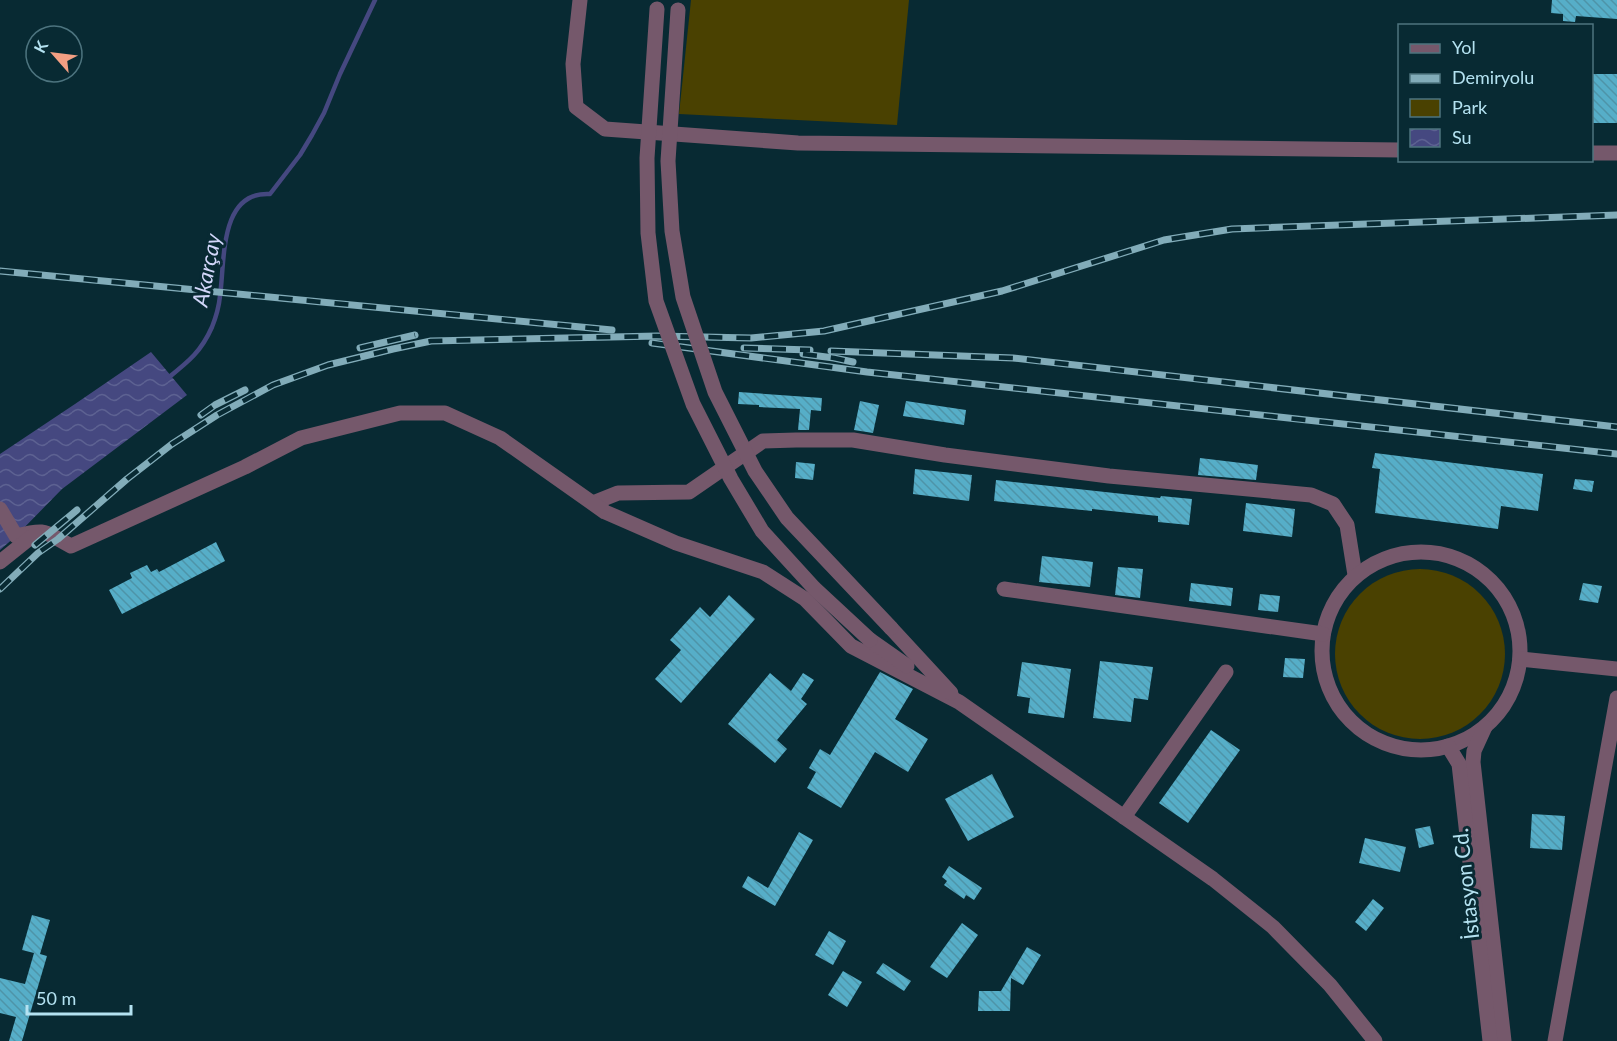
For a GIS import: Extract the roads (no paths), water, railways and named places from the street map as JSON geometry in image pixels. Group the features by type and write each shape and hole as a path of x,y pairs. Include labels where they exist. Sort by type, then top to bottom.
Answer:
{"street":[{"path":"580,0 573,64 576,107 605,129 798,143 1398,150"},
{"path":"657,4 647,158 648,233 656,301 693,404 731,479 762,531 814,588 870,640 1213,879 1273,927 1330,985 1375,1041"},
{"path":"678,5 668,161 672,231 683,297 714,392 755,471 787,518 959,702"},
{"path":"1593,153 1617,153"},
{"path":"0,509 16,536 39,531 50,533 71,546 244,467 301,438 400,413 444,413 501,438 606,512 676,543 763,572 806,599 851,646 959,702"},
{"path":"593,503 618,493 689,492 763,441 853,440 945,455 1109,476 1311,495 1333,504 1347,525 1355,575"},
{"path":"0,562 39,531"},
{"path":"1417,552 1450,556 1480,570 1503,595 1517,625 1520,659 1514,684 1503,706 1486,725 1468,738 1448,747 1415,750 1382,743 1354,725 1334,699 1323,667 1323,634 1334,602 1355,575 1384,558 1417,552"},
{"path":"1004,589 1323,634"},
{"path":"1520,659 1617,669"},
{"path":"1124,817 1226,672"},
{"path":"1555,1041 1617,699"},
{"name":"İstasyon Cd.","path":"1486,725 1474,751 1473,762 1504,1041"},
{"name":"İstasyon Cd.","path":"1448,747 1459,764 1490,1041"}],"water":[{"path":"151,352 187,395 62,489 0,550 0,454"}],"waterway":[{"name":"Akarçay","path":"168,378 193,356 212,327 220,300 225,248 233,216 241,204 253,196 270,194 300,155 324,113 375,0"}],"railway":[{"path":"0,589 38,553 58,539 127,479 172,444 217,415 273,385 328,365 393,349 431,341 657,336 751,338 824,331 1002,291 1164,240 1232,229 1617,215"},
{"path":"0,271 612,330"},
{"path":"360,348 415,335"},
{"path":"652,343 867,372 1617,454"},
{"path":"744,348 810,350"},
{"path":"831,351 1013,358 1617,427"},
{"path":"803,354 853,362"},
{"path":"201,415 245,390"},
{"path":"35,545 77,510"}]}
